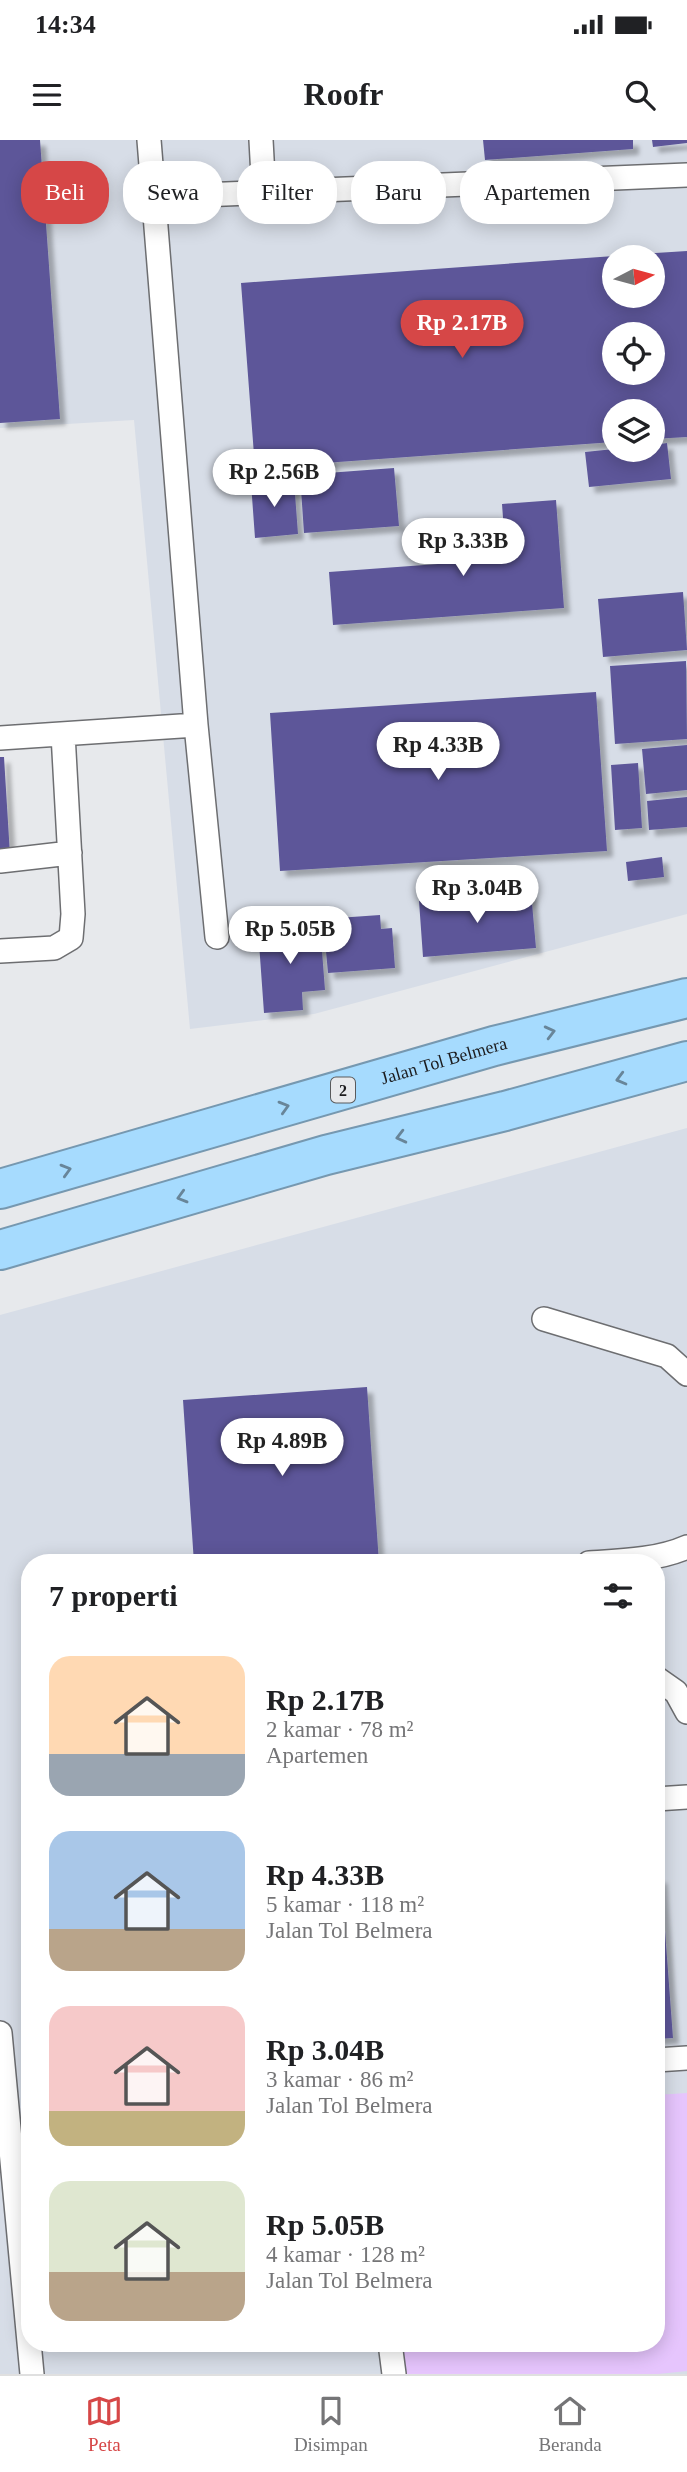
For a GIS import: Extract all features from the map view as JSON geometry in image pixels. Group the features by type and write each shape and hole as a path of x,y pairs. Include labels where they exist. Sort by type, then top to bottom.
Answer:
{"highway":[{"name":"Jalan Tol Belmera","path":"0,1189 494,1046 687,998"},
{"path":"0,1250 326,1155 505,1111 687,1061"}],"lane":[{"path":"149,140 150,161"},
{"path":"261,140 262,161"},
{"path":"337,192 687,175"},
{"path":"155,224 196,725 217,937"},
{"path":"0,738 196,725"},
{"path":"0,951 54,948 71,938 73,914 63,734"},
{"path":"0,861 70,853"},
{"path":"544,1319 667,1356 687,1374"},
{"path":"660,1554 687,1547"},
{"path":"665,1684 676,1692 687,1712"},
{"path":"665,1798 687,1797"},
{"path":"0,2033 21,2257"},
{"path":"665,2059 687,2058"},
{"path":"30,2352 32,2374"},
{"path":"391,2352 394,2374"}],"shaded area":[{"path":"0,140 687,140 687,914 314,1014 190,1029 134,420 0,428"},
{"path":"687,1128 687,2374 0,2374 0,1315"},
{"path":"687,2093 687,2371 658,2374 405,2374 404,2352 665,2352 665,2094"}],"building":[{"path":"0,140 40,140 42,161 21,161 21,224 46,224 60,419 0,423"},
{"path":"483,140 633,140 633,149 485,160"},
{"path":"652,140 687,140 687,143 653,147"},
{"path":"687,251 687,437 665,438 665,399 602,399 602,443 255,468 241,283 602,257 602,308 665,308 665,252"},
{"path":"665,443 671,479 589,487 585,452 602,450 602,462 665,462"},
{"path":"394,468 399,526 304,533 300,475"},
{"path":"294,480 298,534 255,538 251,483"},
{"path":"556,500 564,608 333,625 329,572 506,559 502,504"},
{"path":"683,592 687,650 603,657 598,599"},
{"path":"686,661 687,739 615,744 610,666"},
{"path":"596,692 607,851 280,871 270,713"},
{"path":"687,745 687,790 646,794 642,749"},
{"path":"0,757 4,757 10,855 0,856"},
{"path":"638,763 642,828 615,830 611,765"},
{"path":"687,797 687,827 649,830 647,801"},
{"path":"662,857 664,877 628,881 626,862"},
{"path":"531,892 536,948 423,957 419,901"},
{"path":"380,915 381,929 392,928 395,968 328,973 323,919"},
{"path":"320,925 325,990 302,992 303,1010 264,1013 258,929"},
{"path":"367,1387 378,1554 193,1554 183,1400"},
{"path":"665,1931 673,2038 665,2038"}]}
